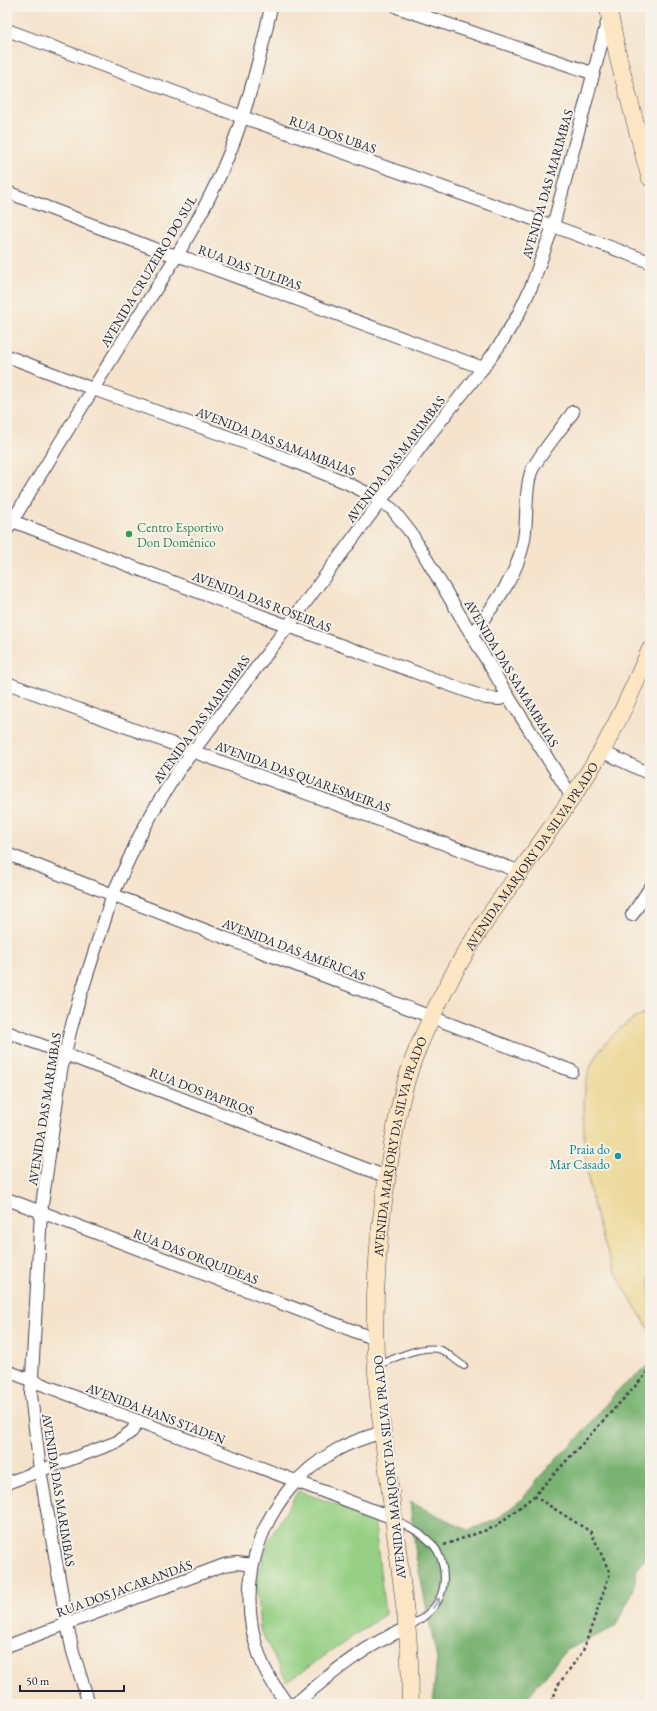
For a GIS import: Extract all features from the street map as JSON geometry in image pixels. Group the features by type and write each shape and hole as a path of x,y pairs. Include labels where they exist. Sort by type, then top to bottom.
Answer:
{"main road":[{"path":"608,10 619,61 650,178"},
{"name":"AVENIDA MARJORY DA SILVA PRADO","path":"410,1704 411,1671 407,1628 383,1432 375,1339 378,1248 387,1177 402,1097 415,1056 453,976 477,934 572,797 601,751 645,673 650,650"}],"street":[{"name":"AVENIDA CRUZEIRO DO SUL","path":"9,524 176,255 224,167 242,117 271,7"},
{"path":"398,7 592,73"},
{"name":"AVENIDA DAS MARIMBAS","path":"89,1704 73,1652 67,1624 40,1470 32,1412 31,1380 41,1212 65,1054 76,1010 113,894 154,808 192,750 288,626 431,433 502,343 518,315 532,285 553,226 608,10"},
{"name":"RUA DOS UBAS","path":"7,30 242,117 553,226 650,262"},
{"name":"RUA DAS TULIPAS","path":"7,192 160,251 176,255 482,368"},
{"name":"AVENIDA DAS SAMAMBAIAS","path":"7,356 93,389 281,456 345,482 392,509 411,532 508,696 572,797"},
{"path":"472,634 499,598 515,571 524,539 527,492 532,471 573,412"},
{"name":"AVENIDA DAS ROSEIRAS","path":"9,524 486,698 500,699 508,696"},
{"name":"AVENIDA DAS QUARESMEIRAS","path":"7,683 521,872"},
{"path":"601,751 650,774"},
{"name":"AVENIDA DAS AMÉRICAS","path":"7,854 432,1018 572,1070"},
{"path":"632,915 650,888"},
{"name":"RUA DOS PAPIROS","path":"7,1032 387,1177"},
{"name":"RUA DAS ORQUIDEAS","path":"7,1199 375,1339"},
{"name":"AVENIDA HANS STADEN","path":"7,1371 393,1518"},
{"path":"7,1483 117,1442 132,1431 138,1421"},
{"path":"287,1704 273,1684 260,1657 252,1627 249,1596 252,1565 259,1542 268,1520 280,1500 296,1481 314,1464 334,1451 356,1440 383,1432"},
{"name":"RUA DOS JACARANDÁS","path":"7,1646 224,1565 237,1563 252,1565"},
{"path":"295,1704 354,1656 374,1643 407,1628"}],"lane":[{"path":"377,1367 396,1356 426,1349 441,1350 464,1366"},
{"path":"393,1518 428,1539 436,1548 442,1560 443,1587 439,1600 429,1612 407,1628"}],"path":[{"path":"436,1548 495,1527 534,1496 650,1370"},
{"path":"534,1496 591,1532 610,1573 583,1651 558,1686 551,1704"}],"green space":[{"path":"650,1364 650,1554 637,1568 633,1591 615,1627 566,1650 522,1704 432,1704 437,1659 416,1556 410,1502 468,1530 496,1520 523,1498 550,1465 580,1436 617,1391"},
{"path":"298,1491 374,1518 385,1614 287,1682 260,1629 256,1580 269,1540"}],"sand":[{"name":"Praia do Mar Casado","path":"650,1011 650,1330 632,1302 621,1281 601,1233 588,1180 584,1143 584,1099 588,1074 604,1044 630,1021"}],"place":[{"name":"Centro Esportivo Don Domênico","path":"129,534"},
{"name":"Praia do Mar Casado","path":"618,1156"}]}
